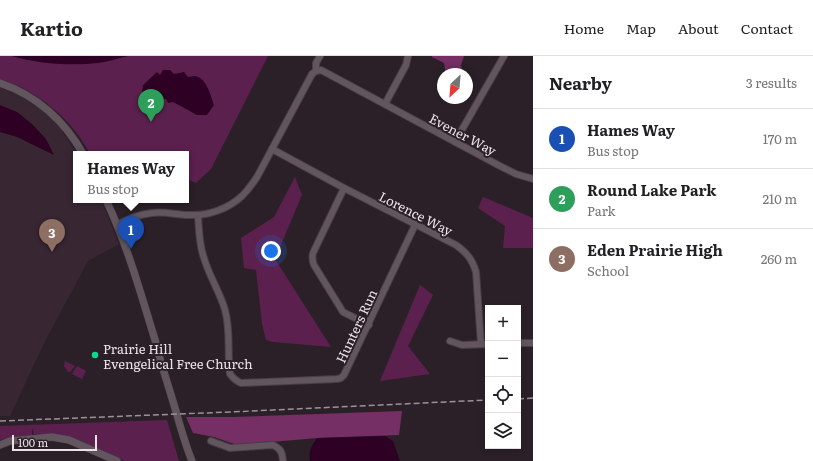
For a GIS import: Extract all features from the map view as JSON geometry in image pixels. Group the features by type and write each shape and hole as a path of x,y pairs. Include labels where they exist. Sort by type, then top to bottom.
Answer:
{"street":[{"path":"117,225 135,216 152,212 187,215 212,213 223,209 242,196 250,188 257,177 312,74 316,71 316,64 320,56"},
{"path":"385,104 406,65 408,56"},
{"path":"455,142 504,56"},
{"name":"Evener Way","path":"316,71 321,70 516,174 533,179"},
{"path":"0,83 30,97 52,114 71,135 81,151"},
{"name":"Lorence Way","path":"272,149 463,250 474,264 476,272 481,344"},
{"path":"344,188 312,257 312,261 343,312 369,325"},
{"path":"107,203 129,256 171,393 184,441 192,461"},
{"name":"Hunters Run","path":"198,215 201,250 223,302 227,317 229,327 230,374 237,382 241,383 341,378 347,371 415,225"},
{"path":"450,341 462,345 485,344"},
{"path":"521,343 533,343"},
{"path":"0,445 10,442 52,437 69,440 117,461"},
{"path":"211,441 230,448 273,445 279,448 283,461"}],"shaded area":[{"path":"0,56 268,56 211,169 196,183 189,180 189,151 88,151 74,129 52,108 28,91 0,79"},
{"path":"12,56 128,56 88,64 55,64"},
{"path":"464,56 461,65 462,68 445,68 444,63 432,57"},
{"path":"163,70 170,70 174,74 184,72 188,77 194,76 202,79 210,92 214,105 207,115 197,115 173,102 168,103 166,99 155,99 142,92 143,85 157,72 160,75"},
{"path":"0,87 20,96 36,106 59,127 75,151 73,151 73,203 102,203 119,244 88,261 44,343 10,416 0,416"},
{"path":"0,105 17,112 32,124 46,139 54,155 17,137 0,132"},
{"path":"295,177 302,195 275,259 331,347 273,342 266,340 262,324 256,270 244,268 241,238 274,217"},
{"path":"483,197 533,218 533,248 503,248 505,226 478,208"},
{"path":"420,285 433,295 408,346 430,374 380,381"},
{"path":"65,361 75,366 70,372 68,372 64,366"},
{"path":"77,366 86,371 82,379 72,374"},
{"path":"402,411 399,435 317,438 237,445 214,437 193,433 186,417 233,417"},
{"path":"167,420 179,461 125,461 72,437 34,434 32,428 32,435 0,440 0,426"},
{"path":"385,436 393,441 400,461 310,461 311,449 317,438"}],"railway":[{"path":"521,399 533,398"},
{"path":"0,421 485,400"}],"place":[{"name":"Round Lake Park","path":"151,122"},
{"name":"Hames Way","path":"131,249"},
{"name":"Eden Prairie High","path":"52,252"},
{"name":"Prairie Hill Evengelical Free Church","path":"95,355"}]}
